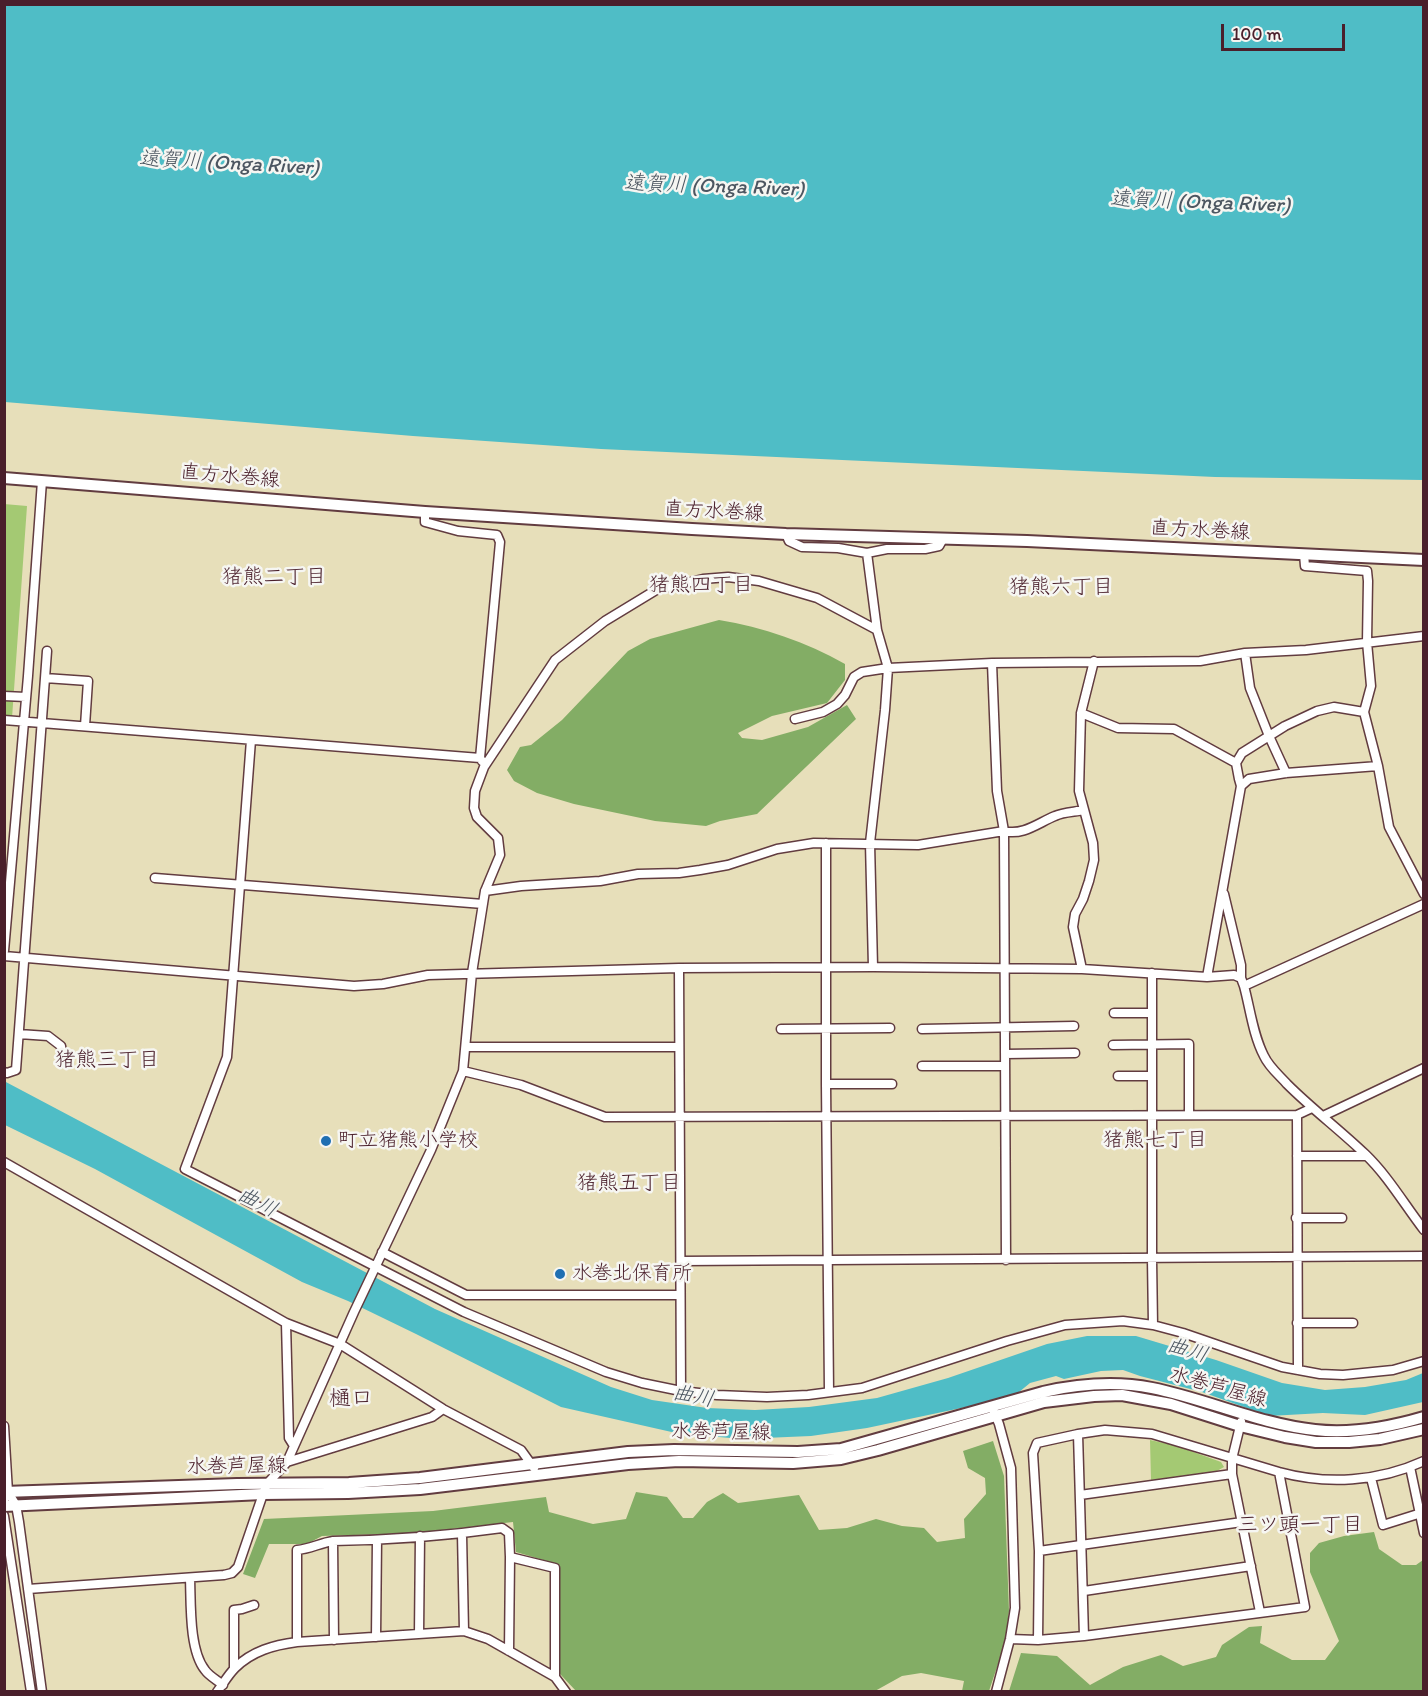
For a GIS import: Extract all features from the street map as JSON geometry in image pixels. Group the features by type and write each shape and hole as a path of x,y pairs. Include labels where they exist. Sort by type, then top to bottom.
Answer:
{"main road":[{"name":"直方水巻線","path":"4,478 425,512 786,534 1027,541 1424,560"},
{"name":"水巻芦屋線","path":"10,1506 535,1469 628,1452 674,1450 798,1452 841,1449 994,1411 1055,1389 1095,1384 1149,1388 1174,1393 1285,1437 1316,1442 1380,1439 1424,1429"},
{"name":"水巻芦屋線","path":"1242,1420 1317,1430 1348,1430 1407,1422 1424,1417"},
{"name":"水巻芦屋線","path":"6,1495 202,1485 265,1489"}],"street":[{"path":"4,951 8,867 24,721 42,481"},
{"path":"28,1589 224,1575 232,1573 238,1567 265,1489 287,1461 354,1312 431,1150 463,1071 472,973 485,891 500,855 498,838 477,817 474,808 475,791 482,763 500,542 497,535 458,531 425,522 425,512"},
{"path":"786,534 789,541 802,547 838,548 867,554 887,549 925,549 939,546 943,539"},
{"path":"867,554 877,630 888,668 870,843 873,967"},
{"path":"1304,554 1305,566 1367,571 1367,642 1371,686 1364,712 1378,766 1389,827 1424,894"},
{"path":"482,763 555,660 605,621 656,590 704,579 728,577 759,581 817,598 877,630"},
{"path":"795,719 823,712 837,704 845,695 854,677 862,672 888,668 992,663 1200,661 1245,653 1306,650 1424,636"},
{"path":"4,1072 16,1070 47,651"},
{"path":"1245,653 1250,688 1286,773"},
{"path":"1082,969 1073,927 1075,914 1083,899 1094,860 1093,843 1079,791 1081,713 1094,661"},
{"path":"992,663 997,791 1004,831 1006,1260"},
{"path":"45,678 88,681 85,726"},
{"path":"4,696 26,697"},
{"path":"1207,977 1241,786 1236,763 1242,753 1285,726 1317,711 1334,707 1364,712"},
{"path":"1081,713 1118,728 1174,729 1236,763"},
{"path":"4,720 251,740 482,763"},
{"path":"251,740 227,1057 185,1169 464,1312 606,1372 642,1383 681,1391 767,1397 808,1395 862,1388 1006,1341 1065,1325 1123,1321 1154,1325 1282,1367 1320,1374 1343,1375 1393,1370 1424,1361"},
{"path":"1241,786 1250,780 1286,773 1378,766"},
{"path":"485,891 638,874 700,870 728,865 777,849 814,843 918,845 1004,831 1013,834 1036,826 1056,815 1084,810"},
{"path":"826,843 829,1391"},
{"path":"155,878 483,904"},
{"path":"1224,891 1241,965 1242,982 1264,1057 1312,1108 1367,1156 1388,1180 1422,1227"},
{"path":"1242,982 1424,904"},
{"path":"1216,934 1222,930 1234,931"},
{"path":"4,956 354,986 383,984 428,975 472,973 679,968 873,967 1082,969 1207,977 1234,975 1242,982"},
{"path":"679,968 681,1391"},
{"path":"1152,973 1154,1325"},
{"path":"1114,1013 1152,1013"},
{"path":"922,1029 1074,1026"},
{"path":"782,1029 890,1028"},
{"path":"19,1034 48,1036 61,1046 62,1054"},
{"path":"1113,1045 1189,1044 1189,1115"},
{"path":"466,1047 678,1047"},
{"path":"1005,1054 1075,1053"},
{"path":"922,1066 1005,1066"},
{"path":"1323,1116 1424,1068"},
{"path":"463,1071 521,1085 605,1117 1297,1115 1312,1108"},
{"path":"1118,1076 1152,1076"},
{"path":"826,1084 892,1084"},
{"path":"1297,1115 1298,1370"},
{"path":"1296,1156 1367,1156"},
{"path":"4,1162 286,1323 340,1344 443,1409 521,1450 535,1469"},
{"path":"1296,1218 1342,1218"},
{"path":"382,1252 466,1295 680,1294"},
{"path":"681,1261 1424,1256"},
{"path":"286,1323 290,1438 294,1446"},
{"path":"1297,1323 1353,1323"},
{"path":"287,1461 432,1417 443,1409"},
{"path":"994,1411 1011,1468 1015,1608 1010,1639 996,1692"},
{"path":"1242,1420 1232,1459 1232,1474 1260,1612"},
{"path":"4,1426 6,1495 28,1589 42,1692"},
{"path":"1038,1640 1039,1551 1033,1453 1037,1443 1105,1430 1152,1434 1300,1478 1342,1480 1371,1478 1424,1461"},
{"path":"1078,1434 1084,1636"},
{"path":"1410,1467 1418,1514 1424,1533"},
{"path":"1010,1639 1038,1640 1084,1636 1305,1607 1279,1472"},
{"path":"1080,1495 1232,1474"},
{"path":"1371,1478 1383,1525 1418,1514"},
{"path":"4,1516 31,1692"},
{"path":"1039,1551 1242,1522"},
{"path":"297,1642 297,1550 310,1549 320,1543 333,1541 462,1534 502,1528 509,1533 509,1651"},
{"path":"462,1534 464,1631"},
{"path":"419,1634 420,1536"},
{"path":"376,1637 377,1540"},
{"path":"333,1541 334,1640"},
{"path":"510,1557 555,1568 555,1677"},
{"path":"1084,1591 1251,1566"},
{"path":"190,1578 194,1648 198,1660 220,1688 234,1668 264,1649 297,1642 464,1631 489,1639 555,1677 566,1692"},
{"path":"234,1668 234,1610 254,1605"}],"green space":[{"path":"4,504 27,506 12,718 4,717"},
{"path":"719,620 784,636 845,664 845,680 827,703 772,716 738,733 742,738 762,740 808,727 847,705 856,719 757,814 706,826 655,821 574,804 537,793 514,781 507,770 520,747 531,745 562,720 628,651 650,639"},
{"path":"1150,1440 1177,1446 1221,1462 1224,1467 1217,1471 1151,1480"},
{"path":"993,1441 1004,1476 1009,1611 1005,1643 989,1691 962,1691 964,1681 921,1673 902,1676 875,1691 576,1691 560,1674 560,1565 516,1552 513,1522 416,1533 322,1536 307,1544 269,1544 255,1578 243,1574 264,1519 433,1511 546,1497 549,1512 593,1524 626,1519 636,1492 667,1497 683,1518 693,1518 707,1502 723,1493 738,1503 799,1495 819,1530 847,1528 876,1519 902,1526 924,1528 937,1542 965,1538 964,1519 986,1494 985,1478 968,1468 963,1451"},
{"path":"1374,1532 1379,1549 1402,1565 1416,1565 1423,1560 1423,1691 1009,1691 1021,1653 1057,1656 1090,1685 1123,1667 1161,1655 1183,1666 1216,1657 1222,1645 1249,1627 1262,1626 1260,1643 1292,1660 1325,1660 1339,1641 1310,1572 1310,1553 1319,1543 1344,1536"}],"water":[{"name":"遠賀川 (Onga River)","path":"5,4 1423,5 1423,480 1215,477 601,449 413,436 5,402"},
{"path":"4,1081 435,1309 611,1387 652,1400 707,1408 755,1410 809,1407 877,1398 948,1378 1047,1344 1087,1336 1136,1336 1282,1383 1325,1390 1365,1387 1406,1380 1423,1373 1423,1402 1365,1415 1323,1413 1269,1416 1202,1392 1123,1370 1101,1371 1064,1379 1056,1376 1030,1383 1013,1397 867,1428 811,1436 741,1439 676,1433 561,1407 348,1301 302,1282 95,1169 5,1125"}],"place":[{"name":"町立猪熊小学校","path":"326,1141"},
{"name":"水巻北保育所","path":"560,1274"}],"district":[{"name":"猪熊二丁目","path":"274,578"},
{"name":"猪熊四丁目","path":"701,586"},
{"name":"猪熊六丁目","path":"1061,588"},
{"name":"猪熊三丁目","path":"107,1061"},
{"name":"猪熊七丁目","path":"1155,1141"},
{"name":"猪熊五丁目","path":"629,1184"},
{"name":"樋口","path":"351,1399"},
{"name":"三ツ頭一丁目","path":"1300,1526"}],"water label":[{"name":"曲川","path":"257,1203"},
{"name":"曲川","path":"1187,1351"},
{"name":"曲川","path":"693,1397"}]}
